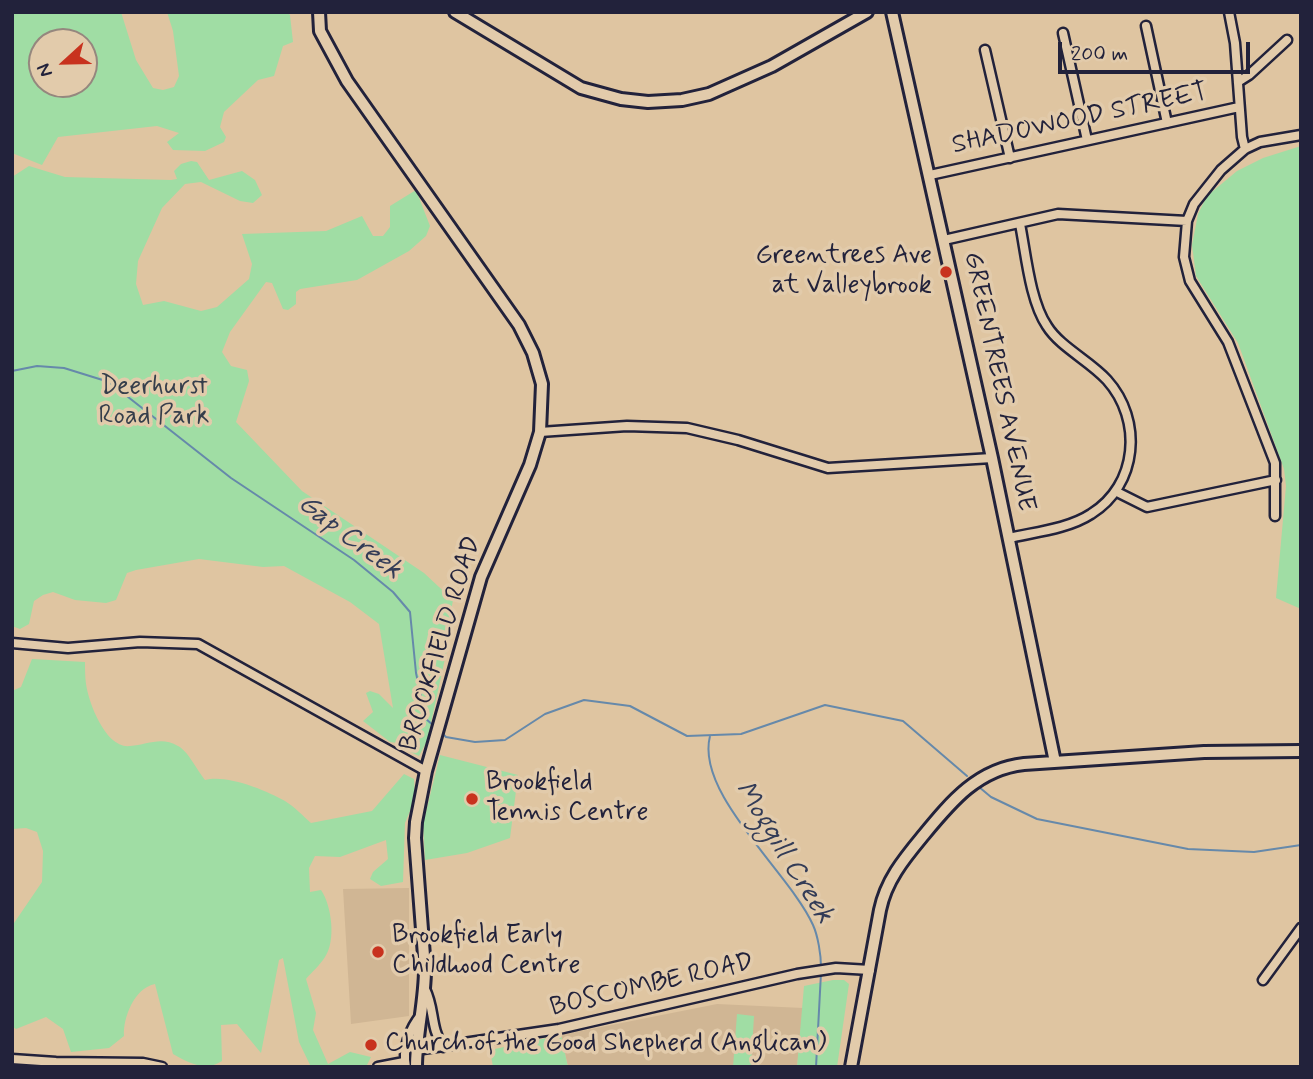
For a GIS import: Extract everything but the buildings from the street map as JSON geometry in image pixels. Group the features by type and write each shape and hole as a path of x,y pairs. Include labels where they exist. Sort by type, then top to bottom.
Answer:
{"main road":[{"name":"BROOKFIELD ROAD","path":"318,12 320,31 347,81 519,325 533,353 542,384 540,432 530,465 481,578 426,771 416,822 425,989 416,1067"},
{"path":"455,12 581,88 621,99 648,102 682,100 709,94 772,66 867,12"},
{"name":"GREENTREES AVENUE","path":"892,12 992,458 1055,762"},
{"path":"851,1067 883,897 902,861 960,793 992,772 1017,764 1203,752 1301,751"}],"street":[{"path":"1229,12 1235,43 1245,149"},
{"path":"1146,26 1167,123"},
{"path":"1063,33 1087,140"},
{"path":"1238,82 1287,40"},
{"path":"985,50 1010,158"},
{"name":"SHADOWOOD STREET","path":"930,175 1239,107"},
{"path":"1275,516 1275,463 1228,342 1197,294 1184,257 1187,221 1194,204 1221,170 1245,149 1260,142 1301,135"},
{"path":"944,240 1058,214 1187,221"},
{"path":"1009,538 1070,524 1091,514 1117,492 1125,474 1131,448 1130,426 1121,400 1107,379 1049,329 1039,313 1020,224"},
{"path":"540,432 627,426 687,428 738,440 828,468 992,458"},
{"path":"1117,492 1147,507 1276,480"},
{"path":"12,643 68,648 140,642 198,644 426,771"},
{"path":"1263,980 1301,928"},
{"name":"BOSCOMBE ROAD","path":"416,1050 559,1029 811,972 836,968 870,970"},
{"path":"425,989 429,997 433,1028 443,1047"},
{"path":"378,1067 405,1064 412,1025 422,1014"},
{"path":"12,1059 143,1063 162,1067"}],"shaded area":[{"name":"Brookfield Early Childhood Centre","path":"409,888 409,1016 351,1024 343,889"},
{"path":"717,1004 803,1008 797,1067 568,1067 561,1035"}],"green space":[{"path":"12,12 121,12 136,60 153,88 163,90 174,87 179,76 173,31 167,12 287,12 290,15 293,42 283,46 274,76 258,80 224,112 220,127 226,137 224,142 205,151 173,150 167,142 179,133 157,126 58,137 42,165 12,153"},
{"path":"1301,146 1301,609 1276,598 1286,486 1284,469 1238,343 1196,276 1192,245 1198,214 1207,196 1237,171 1263,158"},
{"name":"Deerhurst Road Park","path":"197,162 209,180 242,171 255,180 262,195 253,203 240,201 201,182 185,184 162,208 138,261 136,284 143,305 164,301 201,311 217,307 249,279 252,264 242,234 326,231 362,216 373,236 383,236 390,227 390,206 416,190 430,226 426,236 409,251 357,280 300,289 296,292 296,304 288,310 283,309 272,283 266,282 230,332 222,352 231,366 247,370 249,381 236,422 302,491 424,573 453,600 448,628 451,631 427,741 419,756 397,743 390,742 363,721 373,712 366,693 370,691 379,694 393,708 379,624 350,602 284,566 263,567 199,559 136,570 127,573 116,600 106,603 75,600 53,592 34,601 29,624 20,629 12,626 12,177 29,166 65,177 171,180 177,179 174,171 181,164"},
{"path":"32,659 85,662 86,684 95,713 106,733 121,745 160,741 172,743 185,752 205,780 235,781 267,792 285,801 311,823 372,811 404,774 414,779 415,799 405,823 403,882 381,886 370,879 373,872 388,859 386,840 340,857 315,856 309,868 310,892 321,890 328,905 331,923 331,942 325,957 306,979 316,1013 313,1030 328,1064 350,1052 371,1057 367,1065 311,1067 299,1042 283,958 279,960 261,1053 237,1024 221,1025 222,1061 216,1064 197,1065 173,1054 155,984 141,991 136,997 125,1021 124,1036 109,1048 71,1052 63,1029 46,1017 16,1029 12,1026 12,926 42,882 43,851 37,832 26,828 12,829 12,691 21,687"},
{"name":"Brookfield Tennis Centre","path":"440,755 518,775 510,838 467,853 425,860 423,824"},
{"path":"844,980 849,984 837,1067 797,1067 804,986"},
{"path":"737,1014 754,1016 751,1067 733,1067"},
{"path":"561,1035 568,1067 493,1067 490,1050"}],"waterway":[{"name":"Gap Creek","path":"12,371 37,366 64,368 109,382 231,478 354,560 393,592 410,612 416,673 426,719 434,726"},
{"name":"Gap Creek","path":"441,732 446,737 475,742 505,740 545,714 584,700 630,706 687,736 741,734 825,705 903,721 967,776"},
{"name":"Moggill Creek","path":"710,736 709,759 717,783 730,808 801,904 813,925 821,967"},
{"name":"Moggill Creek","path":"979,787 991,797 1037,819 1188,849 1254,852 1301,845"},
{"name":"Moggill Creek","path":"816,1067 821,973"}],"place":[{"name":"Greentrees Ave at Valleybrook","path":"946,272"},
{"name":"Brookfield Tennis Centre","path":"472,799"},
{"name":"Brookfield Early Childhood Centre","path":"378,952"},
{"name":"Church of the Good Shepherd (Anglican)","path":"371,1045"}]}
